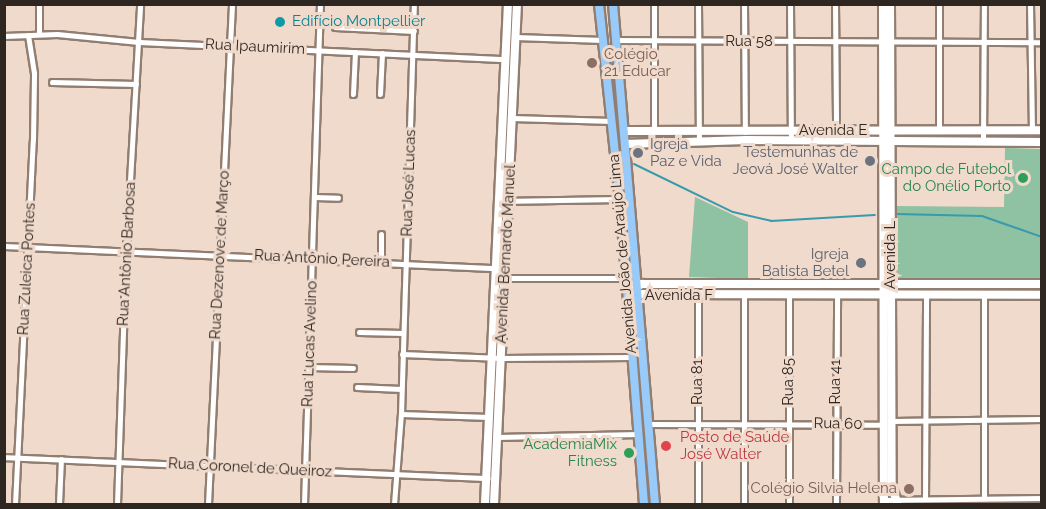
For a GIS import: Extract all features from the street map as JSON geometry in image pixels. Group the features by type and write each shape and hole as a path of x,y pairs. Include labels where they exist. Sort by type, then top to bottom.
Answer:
{"main road":[{"name":"Avenida João de Araújo Lima","path":"599,4 620,199 644,504"},
{"name":"Avenida João de Araújo Lima","path":"613,4 655,504"},
{"path":"636,394 646,393"},
{"path":"637,412 647,412"}],"street":[{"path":"39,4 39,33"},
{"name":"Rua Antônio Barbosa","path":"117,504 126,250 140,4"},
{"name":"Rua Dezenove de Março","path":"208,504 232,4"},
{"name":"Rua Lucas Avelino","path":"304,504 320,4"},
{"name":"Rua José Lucas","path":"394,504 401,414 414,4"},
{"name":"Avenida Bernardo Manuel","path":"494,504 489,417 506,278 504,98 508,4"},
{"name":"Avenida Bernardo Manuel","path":"485,504 497,437 497,268 512,118 517,4"},
{"path":"654,4 654,131"},
{"path":"698,4 699,141"},
{"path":"744,4 746,140"},
{"path":"790,4 791,141"},
{"path":"835,4 836,130"},
{"name":"Avenida L","path":"883,4 886,42 887,131 882,284 884,502"},
{"name":"Avenida L","path":"886,42 890,4"},
{"path":"939,4 939,130"},
{"path":"983,142 984,4"},
{"path":"1030,4 1032,130"},
{"path":"335,27 414,31"},
{"name":"Rua Ipaumirim","path":"4,36 39,33 139,42 506,59"},
{"name":"Rua Zuleica Pontes","path":"15,504 29,246 34,73 28,35"},
{"path":"515,37 603,40"},
{"name":"Rua 58","path":"616,39 654,42 1041,42"},
{"path":"352,94 355,52"},
{"path":"380,94 382,53"},
{"path":"52,82 136,84"},
{"path":"504,98 513,98"},
{"path":"512,118 612,121"},
{"name":"Avenida E","path":"624,131 1041,130"},
{"name":"Avenida E","path":"625,144 746,140 886,143 1041,142"},
{"name":"Avenida L","path":"886,143 892,283 892,489 897,502"},
{"path":"315,197 338,198"},
{"path":"504,201 620,199"},
{"path":"381,234 381,262"},
{"name":"Rua Antônio Pereira","path":"4,246 497,268"},
{"path":"497,268 506,278 626,278 636,281"},
{"name":"Avenida F","path":"1041,284 636,281 627,291 637,296 1041,295"},
{"name":"Rua 81","path":"698,295 698,504"},
{"name":"Rua 85","path":"789,295 789,504"},
{"name":"Rua 41","path":"836,504 837,295"},
{"path":"925,499 926,295"},
{"path":"984,295 986,421 984,498"},
{"path":"744,296 744,504"},
{"path":"358,332 403,333"},
{"path":"402,354 496,358 632,357"},
{"path":"309,367 354,368"},
{"path":"357,387 401,389"},
{"path":"401,414 489,417"},
{"path":"892,421 1041,419"},
{"name":"Rua 60","path":"648,424 698,422 883,425"},
{"path":"497,437 639,434"},
{"path":"883,435 892,435"},
{"name":"Rua Coronel de Queiroz","path":"4,457 491,478"},
{"path":"59,504 61,459"},
{"path":"884,502 925,499 1041,498"}],"green space":[{"path":"1005,148 1041,149 1041,281 895,278 895,206 1004,207"},
{"path":"695,197 748,222 748,279 689,277"}],"waterway":[{"path":"634,164 733,212 771,221 875,215"},
{"path":"896,214 982,216 1042,237"}],"place":[{"name":"Edifício Montpellier","path":"280,22"},
{"name":"Colégio 21 Educar","path":"592,63"},
{"name":"Igreja Paz e Vida","path":"638,153"},
{"name":"Testemunhas de Jeová José Walter","path":"870,161"},
{"name":"Campo de Futebol do Onélio Porto","path":"1023,178"},
{"name":"Igreja Batista Betel","path":"861,263"},
{"name":"Posto de Saúde José Walter","path":"666,446"},
{"name":"AcademiaMix Fitness","path":"629,453"},
{"name":"Colégio Silvia Helena","path":"909,489"}]}
